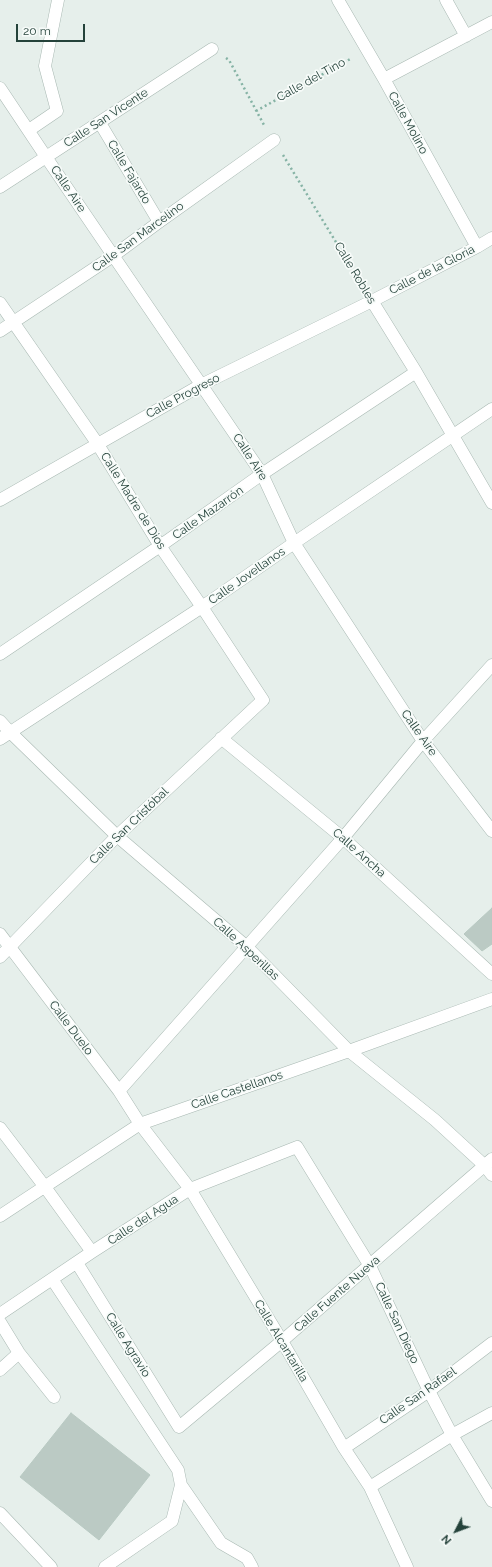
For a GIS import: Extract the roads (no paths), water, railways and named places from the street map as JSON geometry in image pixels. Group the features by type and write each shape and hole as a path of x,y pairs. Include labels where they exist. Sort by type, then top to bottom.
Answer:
{"street":[{"path":"29,130 58,111 45,66 58,0"},
{"name":"Calle Molino","path":"338,0 384,79 477,247"},
{"path":"446,0 466,36"},
{"path":"384,79 492,22"},
{"name":"Calle San Vicente","path":"0,187 212,49"},
{"name":"Calle Aire","path":"0,88 262,474 294,543 423,741 492,831"},
{"name":"Calle Fajardo","path":"100,123 158,222"},
{"name":"Calle San Marcelino","path":"0,331 113,256 158,222 274,140"},
{"name":"Calle de la Gloria","path":"372,300 492,238"},
{"name":"Calle Robles","path":"372,300 416,372 492,503"},
{"name":"Calle Progreso","path":"0,500 97,443 201,385 372,300"},
{"name":"Calle Madre de Dios","path":"0,303 97,443 160,546 263,700"},
{"name":"Calle Mazarrón","path":"0,654 160,546 262,474 416,372"},
{"name":"Calle Jovellanos","path":"0,739 202,607 492,409"},
{"path":"119,1091 343,838 423,741 492,665"},
{"name":"Calle San Cristóbal","path":"0,957 117,836 263,700"},
{"name":"Calle Asperillas","path":"0,721 117,836 247,947 349,1051 488,1162 492,1175"},
{"name":"Calle Ancha","path":"221,738 343,838 492,974"},
{"name":"Calle Duelo","path":"0,934 119,1091 140,1124"},
{"name":"Calle Castellanos","path":"0,1216 140,1124 492,999"},
{"name":"Calle Alcantarilla","path":"140,1124 190,1189 282,1341 344,1448 370,1487 407,1567"},
{"path":"0,1128 92,1252"},
{"name":"Calle del Agua","path":"0,1314 92,1252 190,1189 297,1147"},
{"name":"Calle San Diego","path":"297,1147 370,1266 429,1391 452,1435 492,1501"},
{"name":"Calle Fuente Nueva","path":"179,1427 370,1266 488,1162"},
{"name":"Calle Agravio","path":"77,1263 179,1427"},
{"path":"52,1279 178,1470 181,1485 221,1543 247,1558 252,1567"},
{"path":"0,1322 19,1353 54,1397"},
{"name":"Calle San Rafael","path":"344,1448 429,1391 492,1343"},
{"path":"0,1370 19,1353"},
{"path":"370,1487 452,1435 492,1413"},
{"path":"105,1567 172,1521 181,1485"},
{"path":"0,1513 50,1567"}]}
